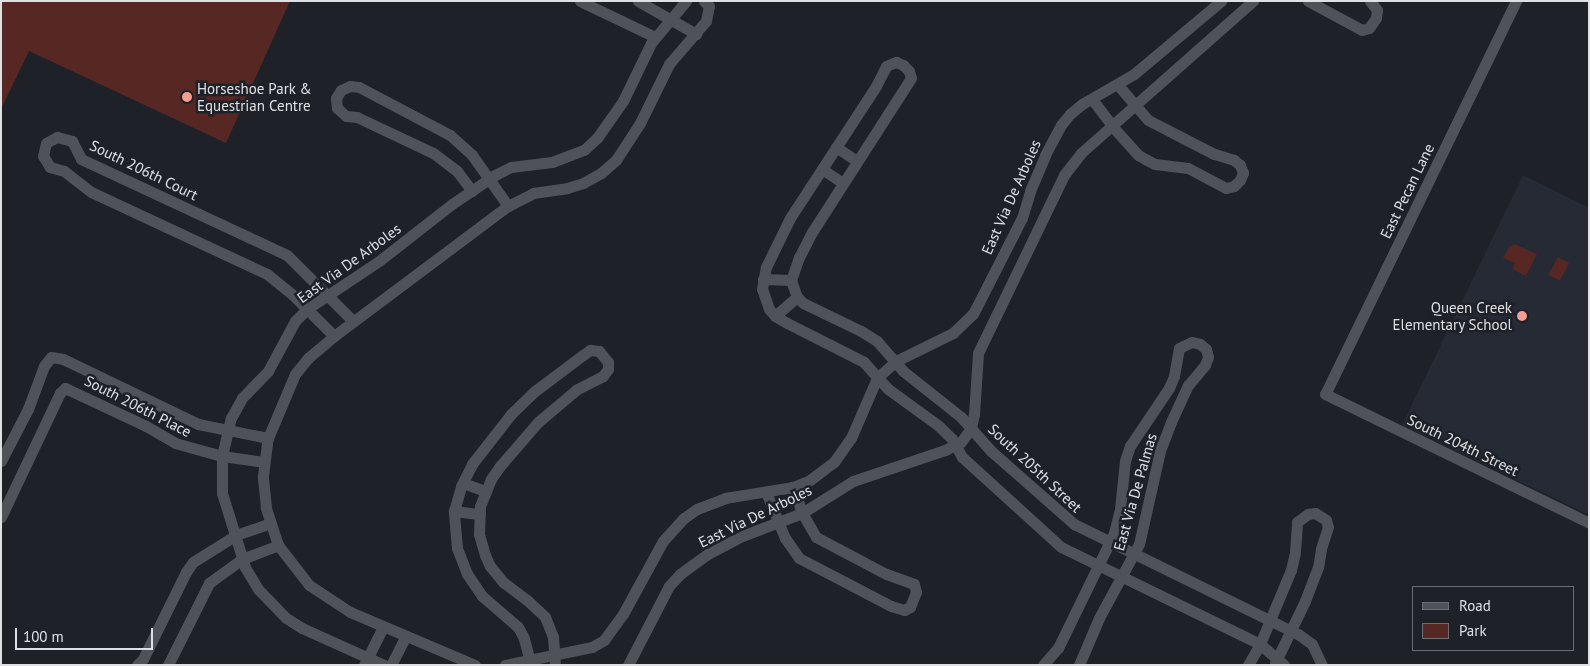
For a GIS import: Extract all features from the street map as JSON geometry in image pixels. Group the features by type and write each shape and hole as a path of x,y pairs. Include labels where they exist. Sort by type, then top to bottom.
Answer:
{"street":[{"path":"580,1 655,37"},
{"path":"638,1 696,34"},
{"name":"East Via De Arboles","path":"366,661 286,618 258,589 242,559 222,493 222,456 227,430 242,398 268,371 295,321 307,310 379,261 490,178 511,167 552,162 584,150 597,138 623,101 655,37 686,1"},
{"path":"475,665 405,637 350,612 324,597 297,572 278,545 270,523 263,492 264,462 268,438 295,374 308,358 334,336 508,206 532,193 567,188 583,183 601,173 616,160 640,123 669,64 696,34 709,14 709,6 704,1"},
{"name":"East Via De Arboles","path":"535,661 555,660 592,647 604,640 623,614 663,541 684,518 697,509 725,498 793,487 822,472 844,450 877,378 896,361 954,333 973,314 1022,218 1036,173 1070,114 1118,85 1221,1"},
{"path":"956,447 971,428 974,414 978,353 985,334 1064,175 1081,154 1134,105 1253,1"},
{"path":"1308,1 1362,30 1369,28 1376,18 1377,10 1370,1"},
{"name":"East Pecan Lane","path":"1325,394 1516,1"},
{"path":"775,316 797,297 791,280 792,272 803,248 911,78 909,71 903,65 896,62 886,66 790,218 763,279 764,299 775,316 864,362 888,389 939,426 952,439 962,457 1052,540 1098,565 1260,644 1278,662 1318,568 1321,549 1328,528 1326,520 1321,516 1308,514 1297,522 1295,552 1291,570 1260,644 1248,665"},
{"path":"1092,99 1112,126 1138,155 1155,164 1188,168 1226,188 1234,186 1240,180 1243,173 1240,165 1234,160 1214,154 1157,126 1148,120 1118,85"},
{"path":"472,191 457,172 433,153 357,117 346,116 337,108 336,98 340,90 350,86 359,87 450,135 472,155 508,206"},
{"name":"South 206th Court","path":"334,336 284,286 266,274 92,192 64,171 50,167 43,156 46,144 57,137 72,141 81,159 279,251 298,265 353,321"},
{"path":"836,147 857,161"},
{"path":"822,169 843,183"},
{"path":"763,279 791,280"},
{"name":"South 205th Street","path":"797,297 803,303 870,336 896,361 903,371 961,417 991,451 1074,524 1292,630 1312,644 1322,665"},
{"name":"East Via De Palmas","path":"1043,665 1058,648 1118,522 1125,461 1130,446 1169,388 1174,376 1179,348 1192,342 1200,344 1206,350 1208,357 1206,365 1188,385 1165,437 1135,554 1100,618 1079,665"},
{"path":"505,665 535,661 518,627 482,596 467,574 457,548 454,511 463,482 472,464 491,438 535,391 590,350 599,351 608,362 608,369 603,376 576,390 538,422 500,466 485,491 480,514 479,534 490,566 503,582 527,600 545,617 550,625 555,660"},
{"name":"South 206th Place","path":"1,461 28,409 44,366 51,357 63,359 198,424 227,430"},
{"name":"South 206th Place","path":"1,517 60,392 65,388 146,426 175,443 222,456"},
{"name":"South 204th Street","path":"1325,394 1589,523"},
{"path":"227,430 268,438"},
{"name":"East Via De Arboles","path":"628,665 661,598 680,574 723,545 802,513 853,481 956,447"},
{"path":"222,456 264,462"},
{"path":"463,482 485,491"},
{"path":"766,492 777,522 792,550 806,563 898,609 910,607 916,592 914,584 886,574 823,543 810,529 793,487"},
{"path":"454,511 480,514"},
{"path":"137,665 143,659 193,562 236,535 270,523"},
{"path":"168,665 205,588 242,559 278,545"},
{"path":"383,627 366,661 384,665"},
{"path":"391,665 405,637"}],"shaded area":[{"name":"Queen Creek Elementary School","path":"1523,175 1589,208 1589,515 1402,425"}],"green space":[{"name":"Horseshoe Park & Equestrian Centre","path":"1,1 290,1 226,143 29,51 1,109"},
{"path":"1514,244 1537,254 1526,276 1512,269 1515,263 1503,258 1509,247"},
{"path":"1558,257 1569,263 1560,281 1548,274"}],"place":[{"name":"Horseshoe Park & Equestrian Centre","path":"187,97"},
{"name":"Queen Creek Elementary School","path":"1522,316"}]}
